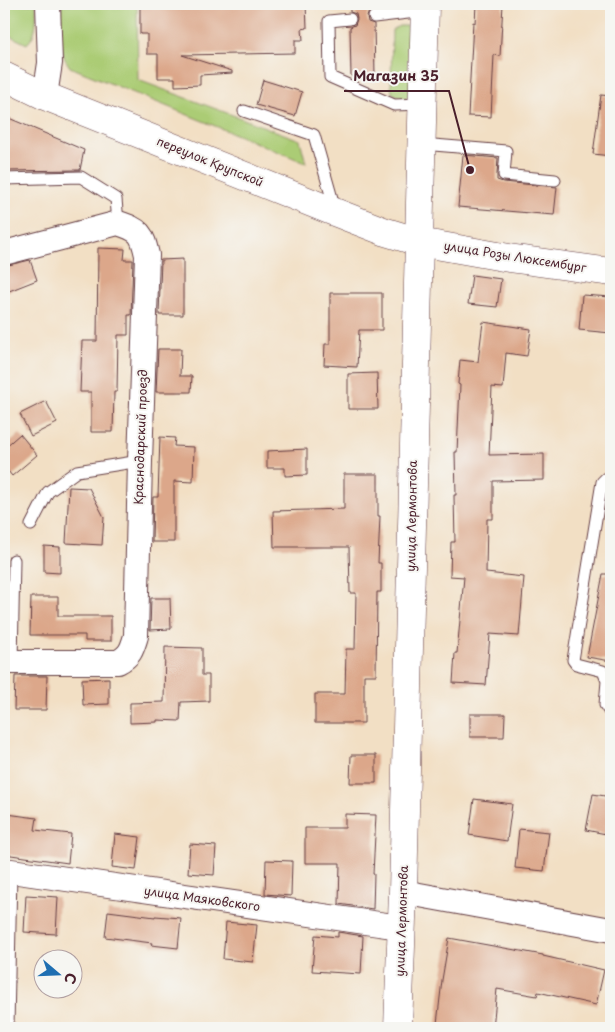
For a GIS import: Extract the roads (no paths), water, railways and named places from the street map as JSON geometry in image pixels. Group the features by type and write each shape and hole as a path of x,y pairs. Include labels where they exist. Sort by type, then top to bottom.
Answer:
{"main road":[{"name":"улица Лермонтова","path":"398,1028 425,8"},
{"name":"переулок Крупской","path":"4,76 45,96 337,214 419,242"},
{"name":"улица Розы Люксембург","path":"419,242 509,258 611,272"}],"street":[{"path":"45,96 50,64 48,4"},
{"path":"4,253 118,223"},
{"name":"Краснодарский проезд","path":"8,662 118,662 127,657 136,636 147,255 144,239 133,228 118,223"},
{"name":"улица Маяковского","path":"7,870 401,926"},
{"path":"403,892 611,930"}],"lane":[{"path":"374,17 425,8"},
{"path":"350,19 329,20 330,77 394,106 423,104"},
{"path":"244,112 314,135 337,214"},
{"path":"422,144 506,151 504,175 555,180"},
{"path":"4,179 81,177 116,199 118,223"},
{"path":"30,525 48,492 78,471 140,461"},
{"path":"611,479 606,478 602,482 573,660 576,664 602,671 608,681 605,705 611,714"},
{"path":"8,662 14,560"},
{"path":"7,870 8,1028"}],"place":[{"name":"Магазин 35","path":"470,170"}]}
